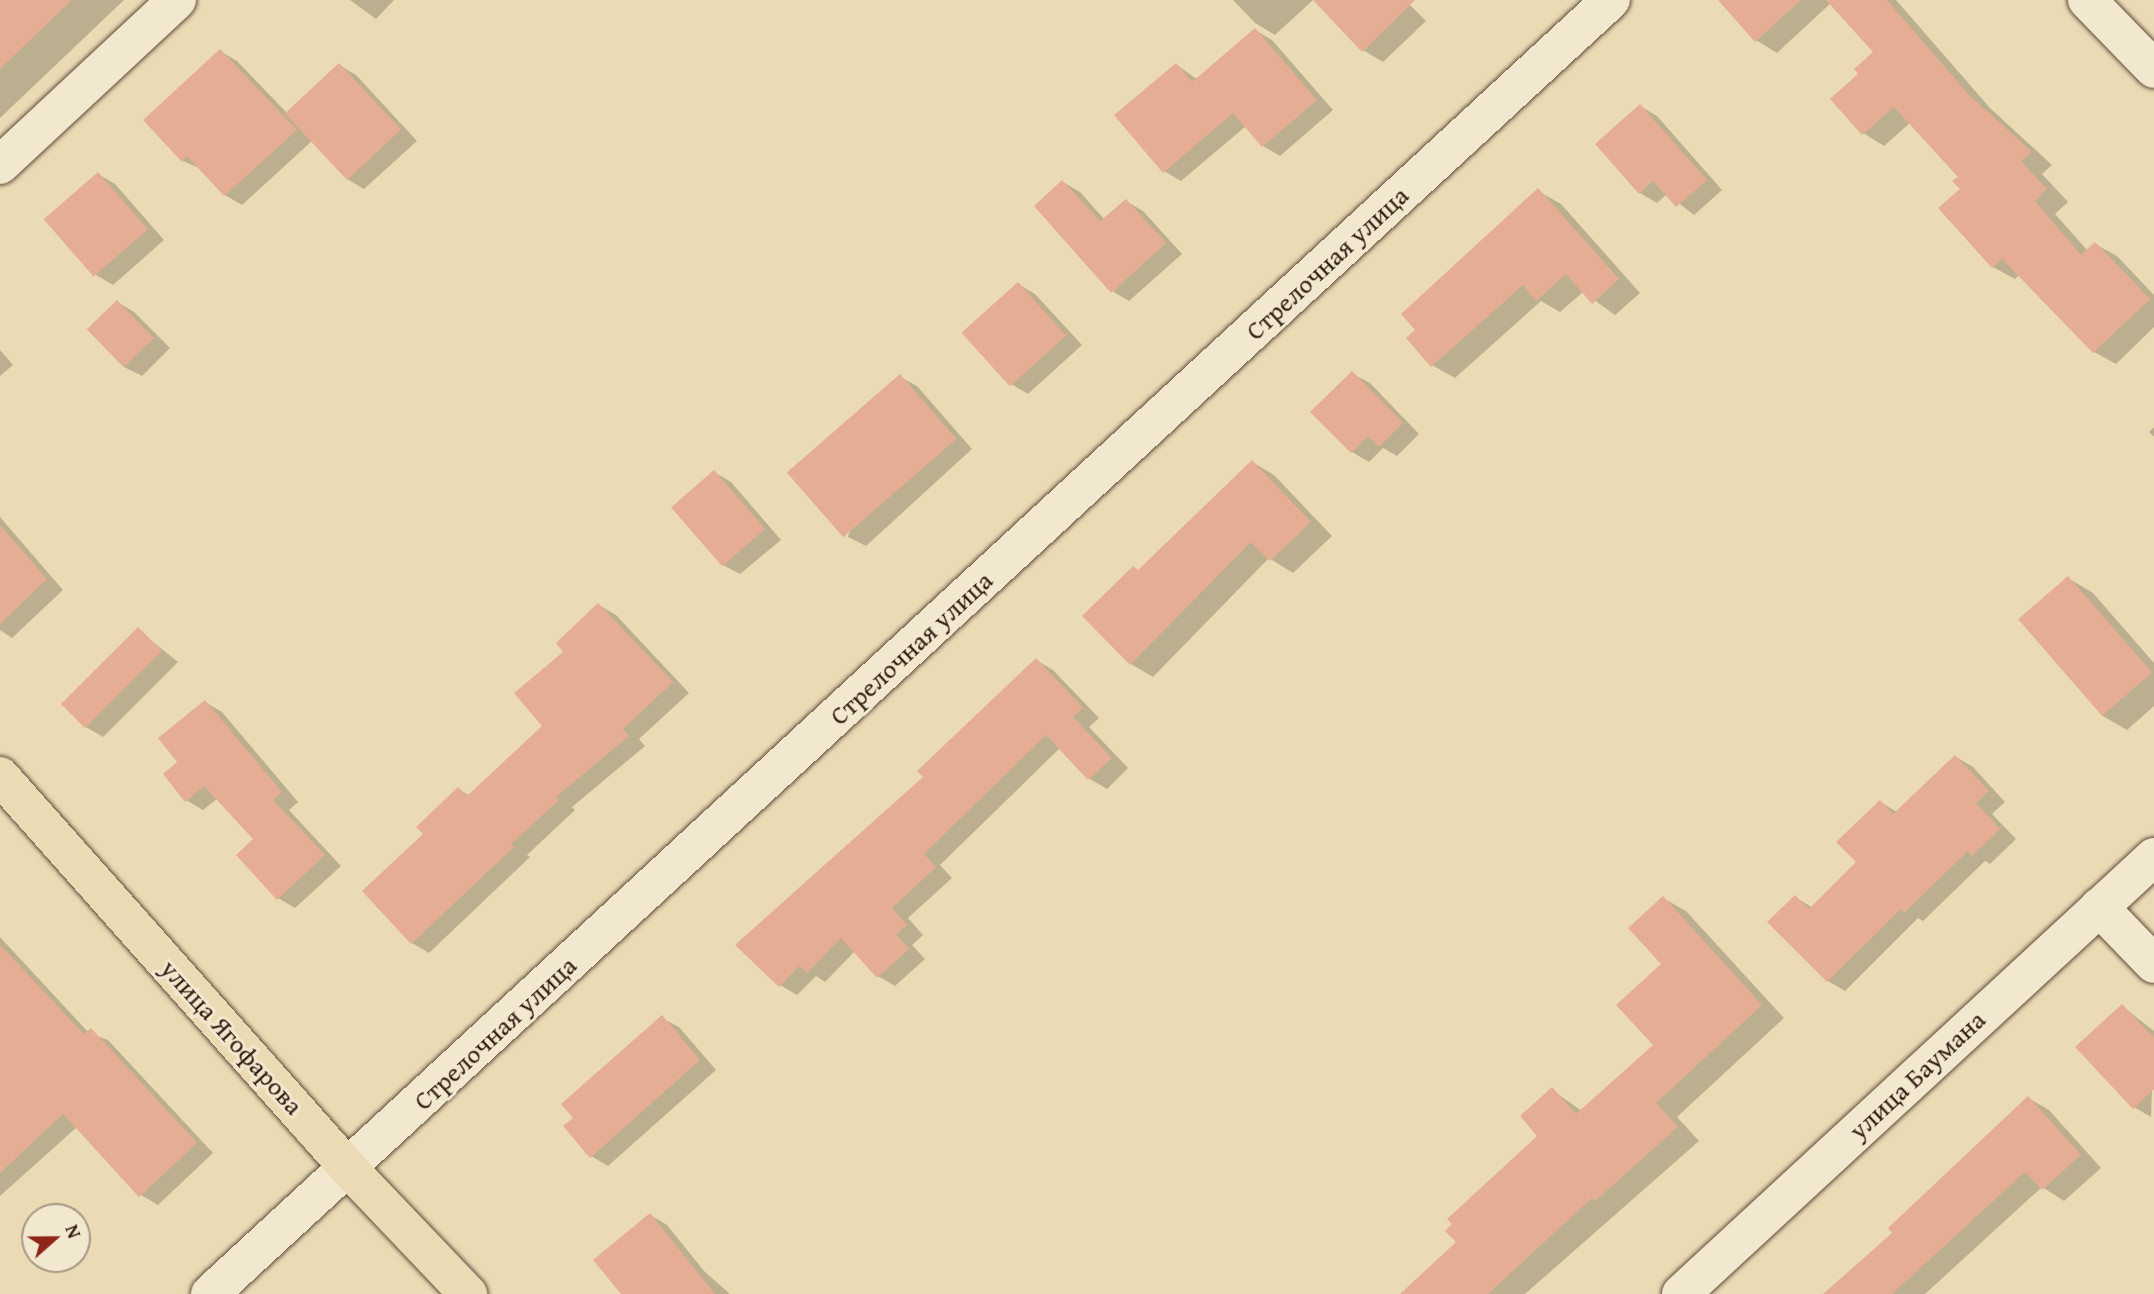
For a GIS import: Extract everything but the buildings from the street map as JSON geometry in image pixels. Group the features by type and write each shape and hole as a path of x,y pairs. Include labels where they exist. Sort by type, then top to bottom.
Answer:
{"main road":[{"name":"улица Ягофарова","path":"0,776 349,1168 468,1294"}],"street":[{"path":"0,165 177,0"},
{"name":"Стрелочная улица","path":"210,1294 1611,0"},
{"path":"2087,0 2154,69"},
{"name":"улица Баумана","path":"1681,1294 2154,858"},
{"path":"2099,906 2154,964"}]}
